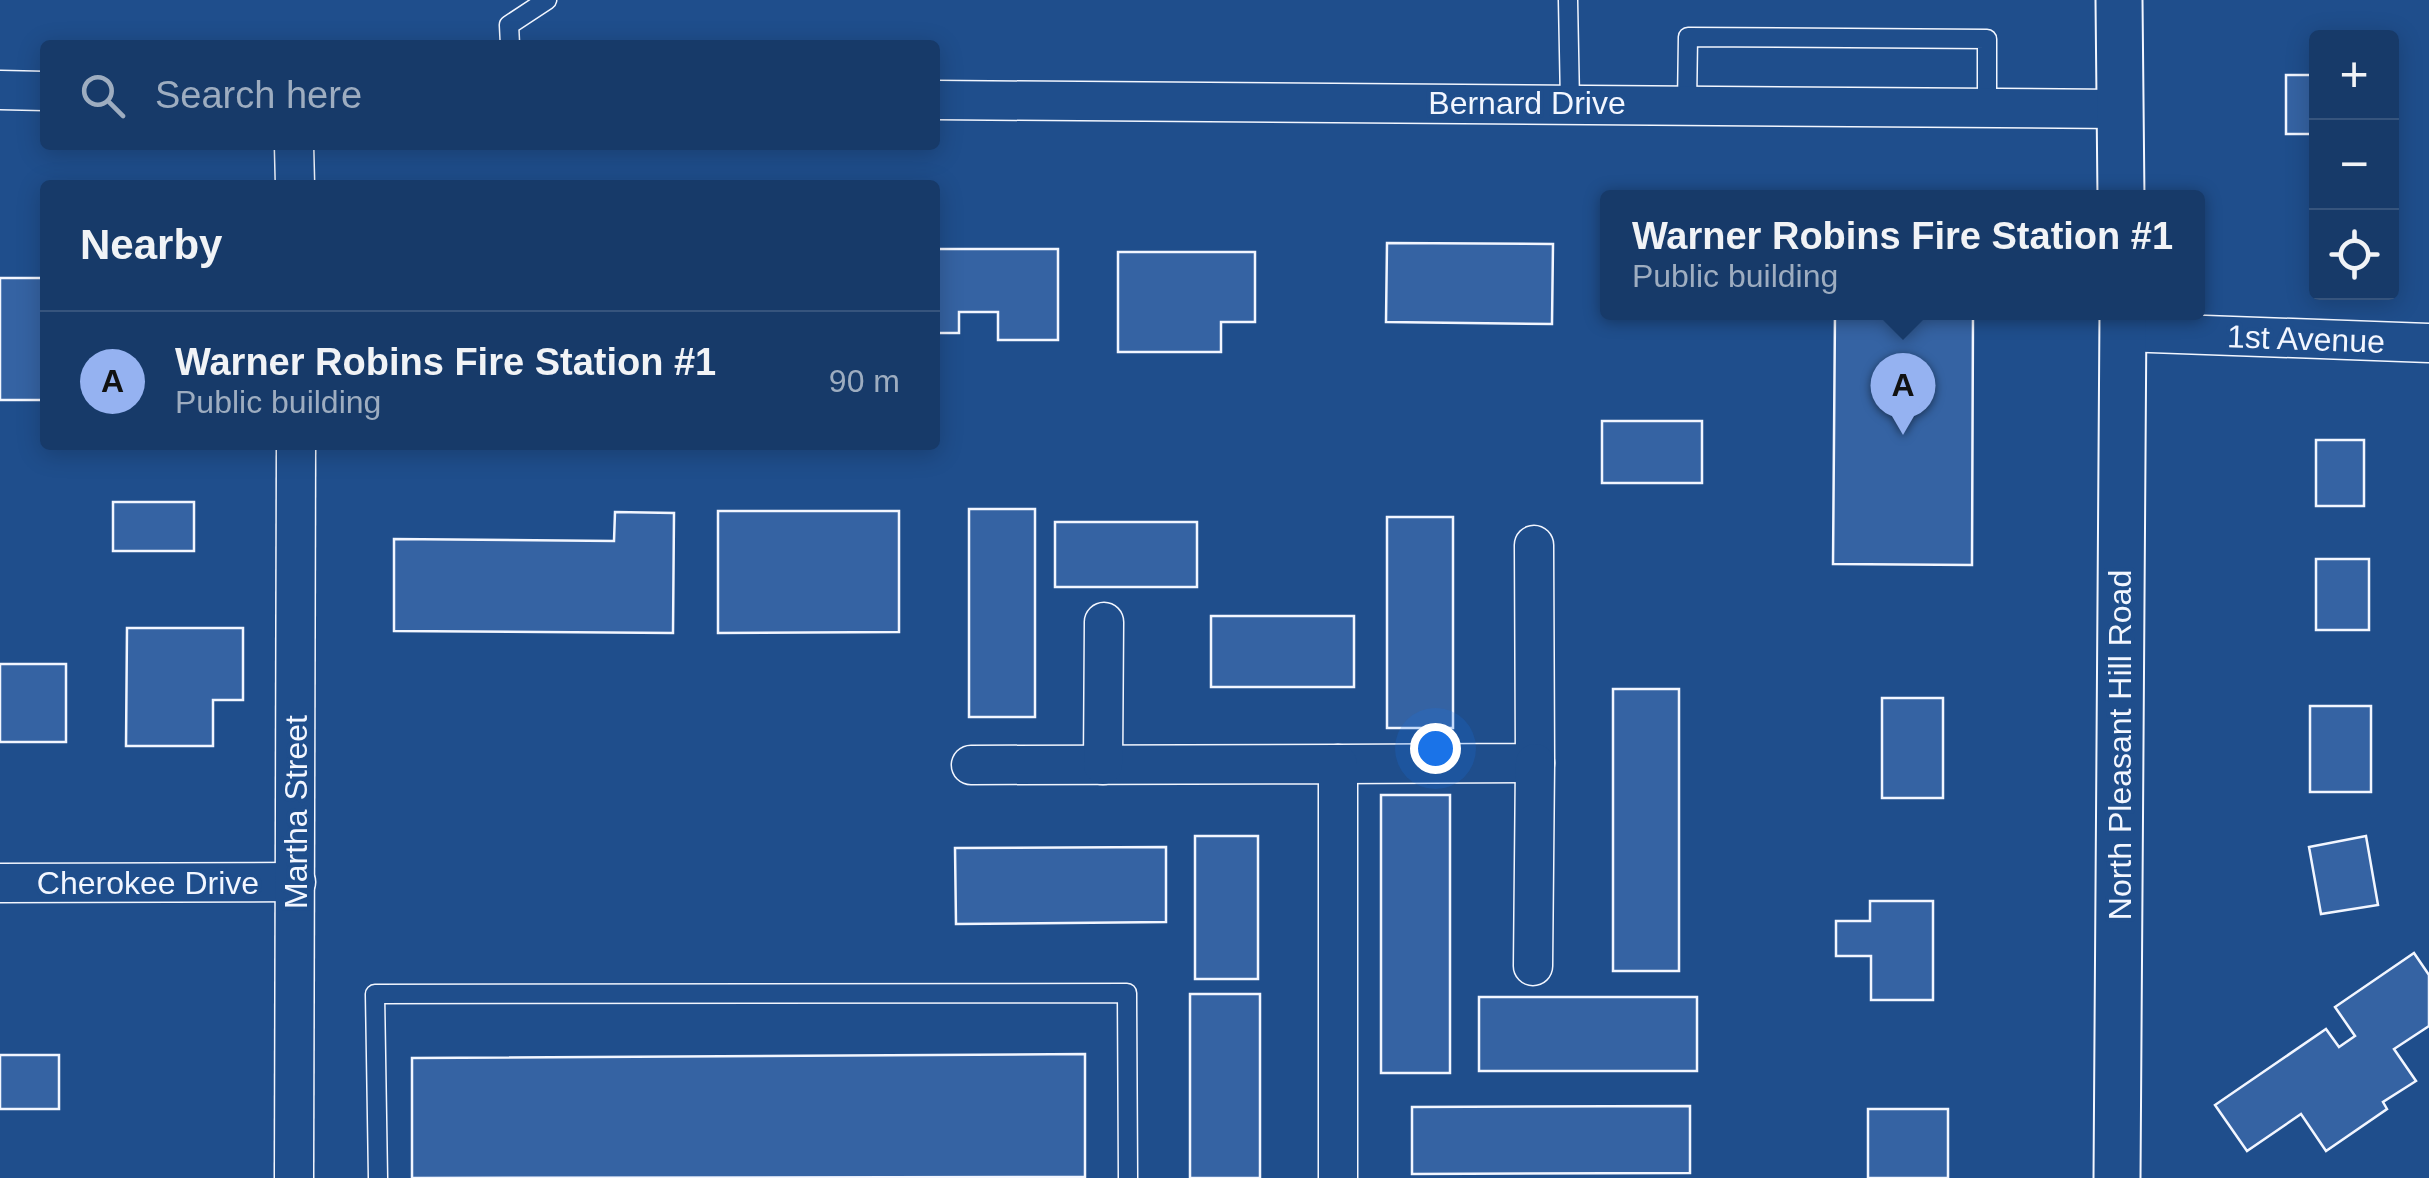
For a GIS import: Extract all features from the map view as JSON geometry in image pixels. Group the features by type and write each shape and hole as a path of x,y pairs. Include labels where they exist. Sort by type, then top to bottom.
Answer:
{"street":[{"path":"2119,0 2121,190"},
{"path":"0,90 40,91"},
{"name":"Bernard Drive","path":"940,100 2119,109"},
{"path":"294,150 294,180"},
{"name":"1st Avenue","path":"2123,322 2429,343"},
{"name":"North Pleasant Hill Road","path":"2117,1178 2123,322"},
{"name":"Martha Street","path":"294,1178 296,450"},
{"path":"1533,966 1534,545"},
{"path":"1103,764 1104,622"},
{"path":"971,764 1534,763"},
{"path":"1338,764 1338,1178"},
{"name":"Cherokee Drive","path":"0,883 296,882"}],"lane":[{"path":"510,40 509,24 547,0"},
{"path":"1568,0 1570,102"},
{"path":"1687,104 1688,38 1967,39 1987,40 1987,107"},
{"path":"378,1178 375,994 1127,994 1128,1178"}],"building":[{"path":"2286,75 2309,75 2309,134 2286,134"},
{"path":"1387,243 1553,244 1552,324 1386,322"},
{"path":"940,249 1058,249 1058,340 998,340 998,312 959,312 959,333 940,333"},
{"path":"1118,252 1255,252 1255,322 1221,322 1221,352 1118,352"},
{"path":"0,278 40,278 40,400 0,400"},
{"path":"1835,320 1973,320 1972,565 1833,564"},
{"path":"1602,421 1702,421 1702,483 1602,483"},
{"path":"2316,440 2364,440 2364,506 2316,506"},
{"path":"113,502 194,502 194,551 113,551"},
{"path":"969,509 1035,509 1035,717 969,717"},
{"path":"718,511 899,511 899,632 718,633"},
{"path":"615,512 674,513 673,633 394,631 394,539 614,541"},
{"path":"1387,517 1453,517 1453,728 1387,728"},
{"path":"1055,522 1197,522 1197,587 1055,587"},
{"path":"2316,559 2369,559 2369,630 2316,630"},
{"path":"1211,616 1354,616 1354,687 1211,687"},
{"path":"127,628 243,628 243,700 213,700 213,746 126,746"},
{"path":"0,664 66,664 66,742 0,742"},
{"path":"1613,689 1679,689 1679,971 1613,971"},
{"path":"1882,698 1943,698 1943,798 1882,798"},
{"path":"2310,706 2371,706 2371,792 2310,792"},
{"path":"1381,795 1450,795 1450,1073 1381,1073"},
{"path":"1195,836 1258,836 1258,979 1195,979"},
{"path":"2366,836 2378,905 2321,914 2309,847"},
{"path":"1166,847 1166,922 956,924 955,848"},
{"path":"1870,901 1933,901 1933,1000 1871,1000 1871,956 1836,956 1836,921 1870,921"},
{"path":"2414,953 2429,975 2429,1026 2394,1049 2416,1081 2383,1102 2387,1109 2326,1151 2301,1114 2247,1151 2215,1105 2326,1029 2339,1047 2355,1036 2335,1007"},
{"path":"1190,994 1260,994 1260,1178 1190,1178"},
{"path":"1479,997 1697,997 1697,1071 1479,1071"},
{"path":"1085,1054 1085,1177 412,1178 412,1058"},
{"path":"0,1055 59,1055 59,1109 0,1109"},
{"path":"1690,1106 1690,1173 1412,1174 1412,1107"},
{"path":"1868,1109 1948,1109 1948,1178 1868,1178"}],"place":[{"name":"Warner Robins Fire Station #1","path":"1903,435"}]}
